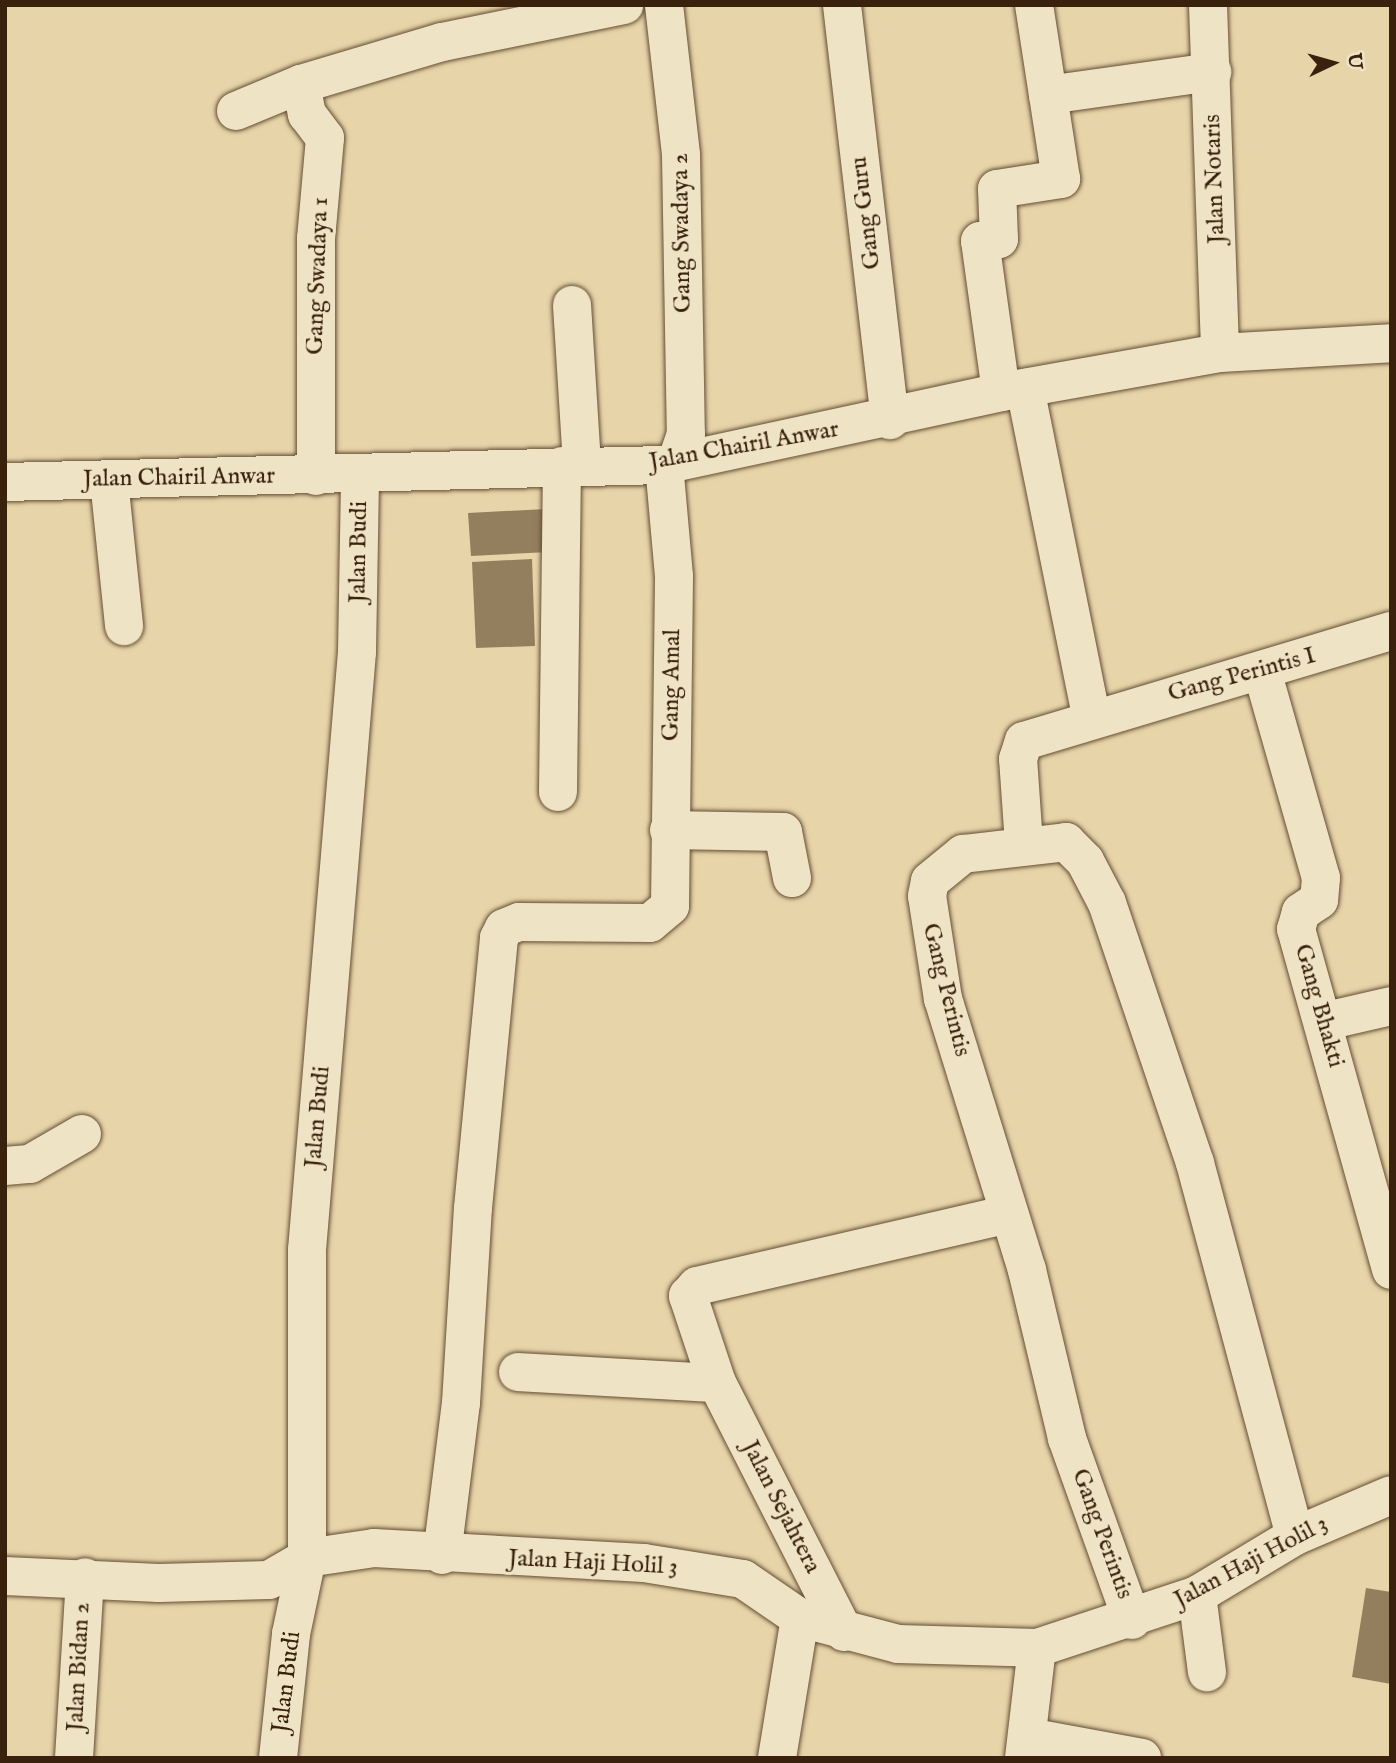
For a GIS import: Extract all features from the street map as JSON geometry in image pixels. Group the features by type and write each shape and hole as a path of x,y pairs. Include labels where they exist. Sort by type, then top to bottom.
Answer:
{"street":[{"path":"236,111 302,84 442,42 624,5"},
{"name":"Gang Swadaya 2","path":"664,5 681,155 686,434 671,463"},
{"name":"Gang Guru","path":"842,5 890,420"},
{"path":"1034,5 1061,179 997,189 999,239 980,242 1092,719"},
{"name":"Jalan Notaris","path":"1208,5 1220,353"},
{"path":"1048,95 1212,72"},
{"name":"Gang Swadaya 1","path":"302,84 307,114 325,138 316,238 316,476"},
{"path":"558,792 572,465 572,305"},
{"name":"Jalan Chairil Anwar","path":"5,482 360,475 671,463 890,420 1013,390 1220,353 1391,343"},
{"name":"Gang Amal","path":"442,1555 461,1403 473,1208 499,938 504,928 519,922 650,923 670,906 674,576 671,463"},
{"name":"Jalan Budi","path":"278,1758 292,1634 307,1558 307,1250 357,652 360,475"},
{"path":"109,480 124,626"},
{"name":"Gang Perintis I","path":"1024,844 1018,748 1092,719 1391,631"},
{"name":"Gang Bhakti","path":"1262,671 1321,877 1319,900 1301,912 1296,929 1326,1021 1388,1254"},
{"path":"669,830 783,832 792,878"},
{"name":"Gang Perintis","path":"1132,1620 1068,1438 1009,1214 943,999 927,896 930,881 963,854 1024,844 1066,842 1085,861 1107,903 1159,1044 1195,1163 1295,1536"},
{"path":"1326,1021 1391,1006"},
{"path":"5,1166 30,1164 82,1134"},
{"name":"Jalan Sejahtera","path":"844,1632 717,1383 688,1303 697,1286 1009,1214"},
{"path":"518,1371 717,1383"},
{"name":"Jalan Haji Holil 3","path":"5,1576 85,1577 159,1583 270,1580 307,1558 374,1548 442,1555 687,1568 743,1579 800,1618 844,1632 898,1644 1037,1648 1132,1620 1196,1595 1295,1536 1391,1495"},
{"name":"Jalan Bidan 2","path":"74,1758 85,1577"},
{"path":"1196,1595 1207,1672"},
{"path":"777,1758 800,1618"},
{"path":"1037,1648 1026,1747 1142,1758"}],"building":[{"path":"546,509 549,552 471,556 468,513"},
{"path":"532,559 535,646 476,648 472,562"},
{"path":"1366,1588 1391,1592 1391,1684 1352,1677"}]}
